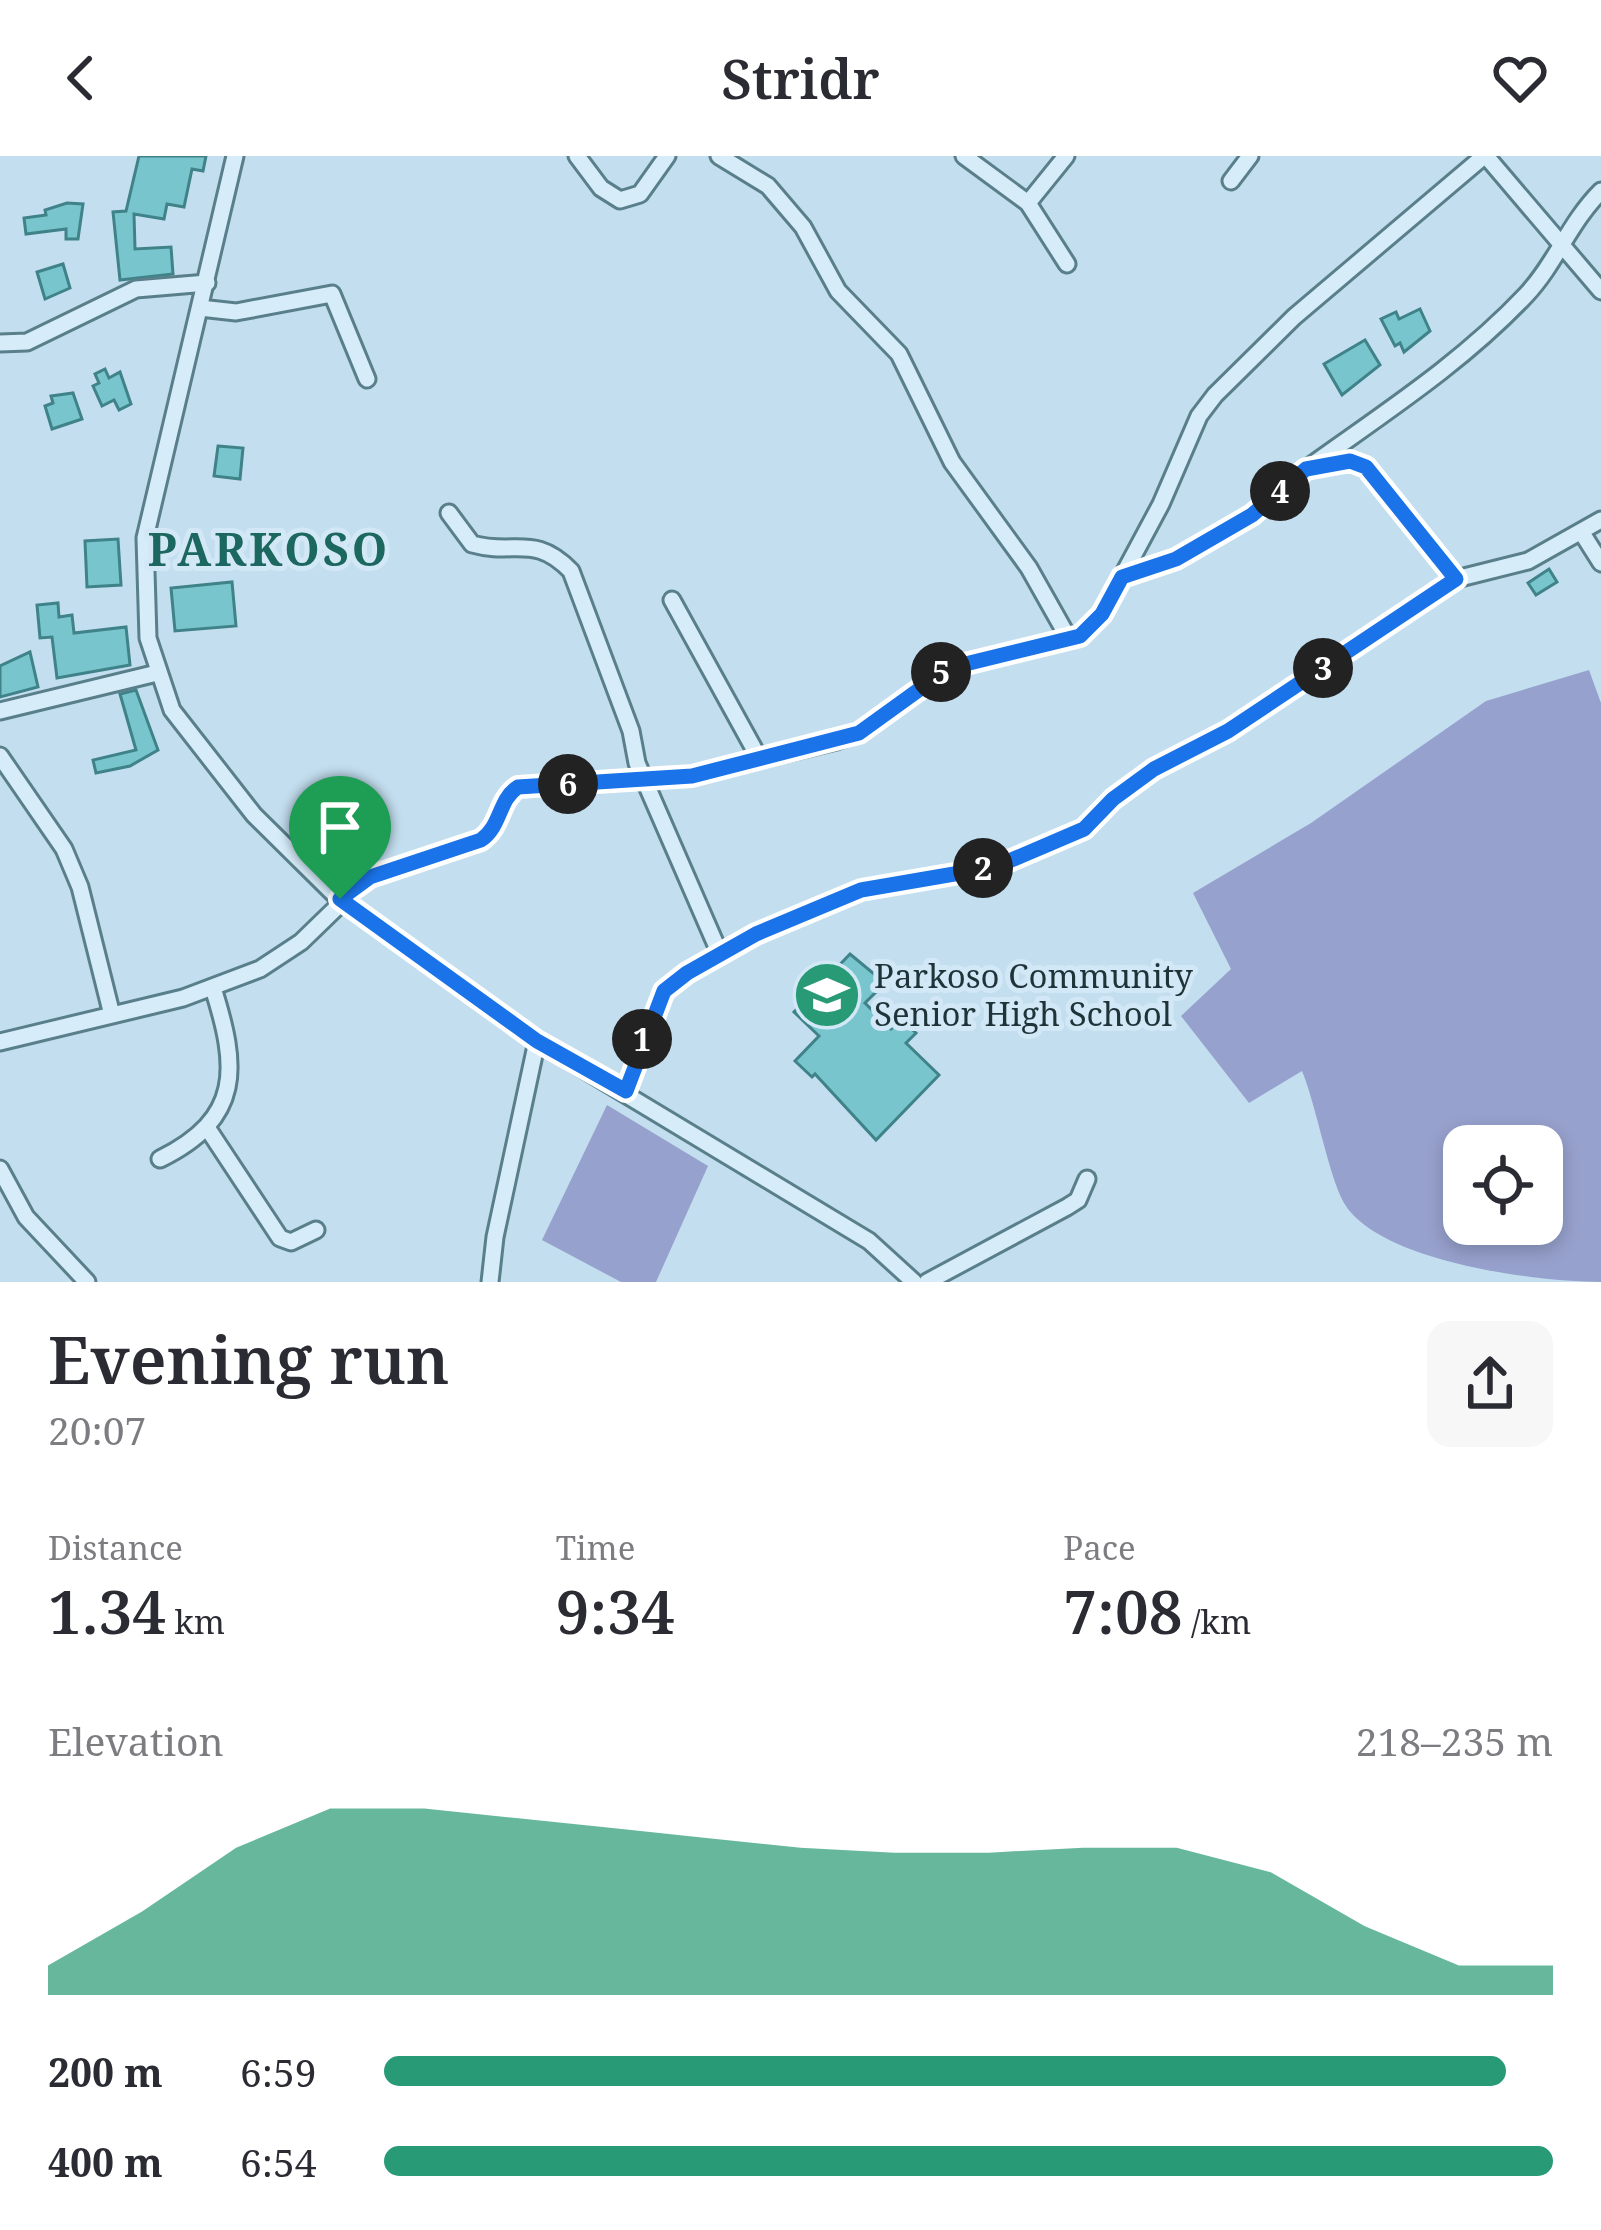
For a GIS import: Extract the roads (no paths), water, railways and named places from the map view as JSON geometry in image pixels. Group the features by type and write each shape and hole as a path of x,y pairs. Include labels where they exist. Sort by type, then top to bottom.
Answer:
{"street":[{"path":"235,156 145,538 145,617 157,673 172,710 205,758 340,899 537,1041 868,1241 914,1282"},
{"path":"577,156 601,188 620,200 640,194 667,156"},
{"path":"719,156 768,186 803,227 809,246 838,291 898,354 952,462 1029,568 1069,640"},
{"path":"964,156 1028,203 1067,264"},
{"path":"1028,203 1066,156"},
{"path":"1231,181 1250,156"},
{"path":"0,1042 213,988 275,962 301,942 340,899 370,877 481,840 496,829 506,796 518,787 645,781 723,770 859,733 949,668 1069,640 1102,614 1199,416 1215,395 1294,317 1485,156 1601,291"},
{"path":"1122,577 1176,559 1252,515 1306,469 1469,350 1540,280 1601,191"},
{"path":"0,344 26,342 136,289 206,283"},
{"path":"200,308 236,312 332,294 367,379"},
{"path":"1306,469 1350,461 1366,467 1456,579"},
{"path":"449,513 472,544 526,545 553,552 571,571 645,781 720,954"},
{"path":"626,1091 664,991 720,954 861,890 995,867 1084,829 1113,799 1154,769 1228,731 1456,579 1528,561 1601,520"},
{"path":"1582,532 1601,562"},
{"path":"672,600 759,758"},
{"path":"0,711 157,673"},
{"path":"0,756 64,849 80,887 111,1011"},
{"path":"160,1159 208,1129 231,1058 213,988"},
{"path":"490,1282 494,1237 537,1041"},
{"path":"208,1129 280,1238 291,1242 316,1230"},
{"path":"0,1169 26,1217 87,1282"},
{"path":"927,1282 1067,1207 1082,1194 1087,1179"}],"place":[{"name":"Parkoso Community Senior High School","path":"827,995"}],"district":[{"name":"PARKOSO","path":"269,550"}]}
